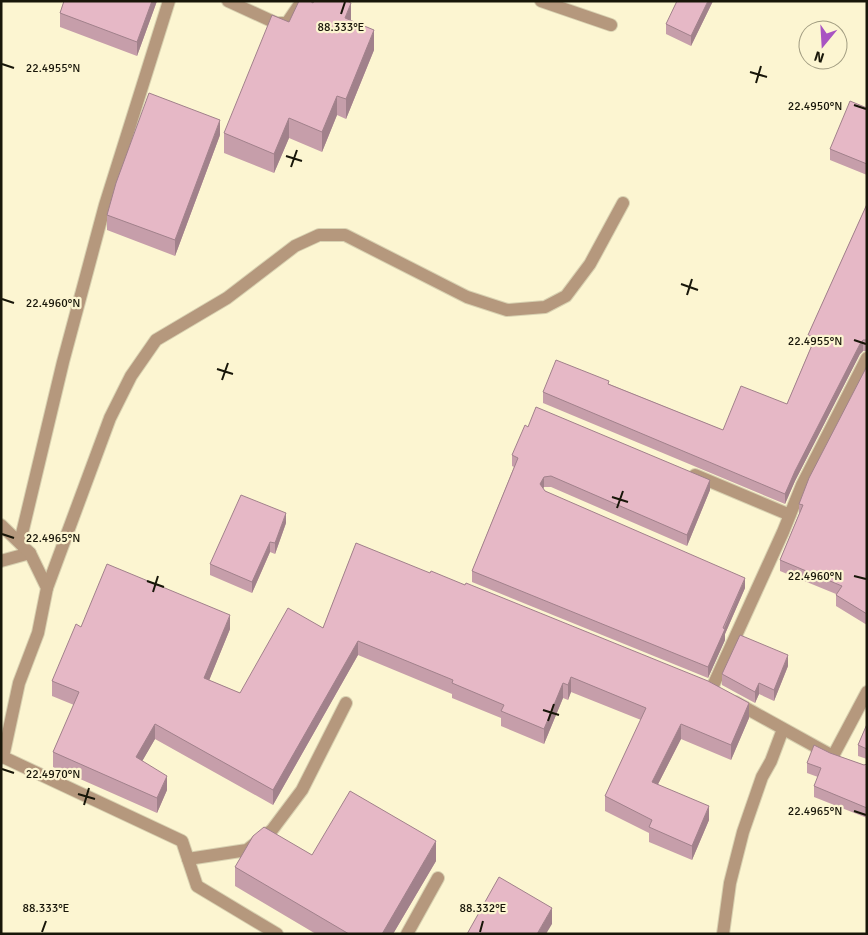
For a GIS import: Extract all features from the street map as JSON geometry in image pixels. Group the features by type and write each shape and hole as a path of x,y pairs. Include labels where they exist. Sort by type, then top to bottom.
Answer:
{"street":[{"path":"20,542 63,362 104,205 169,1"},
{"path":"228,1 276,23 287,23 302,1"},
{"path":"541,1 611,25"},
{"path":"277,934 197,886 182,841 2,757 18,683 38,633 47,588 110,418 131,376 156,340 227,298 295,246 319,235 345,235 467,297 506,310 545,307 566,296 590,264 624,203"},
{"path":"867,358 802,485 790,515 753,583 715,691 837,757 867,692"},
{"path":"682,470 790,515"},
{"path":"1,525 30,552 47,588"},
{"path":"1,561 30,552"},
{"path":"188,859 247,850 272,830 302,790 346,703"},
{"path":"723,934 730,882 743,832 762,777 783,729"},
{"path":"407,934 438,878"}],"building":[{"path":"64,1 152,1 137,42 60,13"},
{"path":"299,1 310,1 313,3 314,1 347,1 351,3 345,18 374,30 346,99 337,96 322,132 289,118 274,154 224,133 272,15 289,22"},
{"path":"677,1 708,1 691,36 666,24"},
{"path":"149,93 220,120 175,240 107,215 116,183"},
{"path":"850,101 867,108 867,164 830,149"},
{"path":"867,204 867,340 863,340 860,344 785,494 543,392 556,360 609,381 608,384 723,430 741,386 787,404 815,338 808,335"},
{"path":"867,366 867,614 836,595 842,586 780,560 803,505 799,504 809,478"},
{"path":"536,407 710,480 687,535 551,476 544,477 540,484 545,491 745,578 708,667 472,571 518,458 512,455 525,425 528,427"},
{"path":"241,495 286,513 275,543 270,542 252,582 210,564"},
{"path":"356,543 430,573 431,571 465,585 466,583 708,681 749,703 731,745 681,724 652,782 709,806 692,846 649,827 652,820 605,796 646,708 571,677 568,685 563,683 544,729 501,711 504,705 452,683 453,680 358,641 273,790 155,724 136,757 167,776 157,798 53,752 79,692 52,681 76,624 81,627 107,564 230,615 204,678 240,693 288,608 323,628"},
{"path":"740,635 788,655 774,690 759,683 755,692 722,674"},
{"path":"867,724 867,749 858,745"},
{"path":"814,745 830,753 864,765 867,764 867,808 814,786 821,768 807,763"},
{"path":"350,791 436,841 382,934 349,934 235,867 253,836 264,827 312,855"},
{"path":"499,877 552,908 537,934 467,934"}]}
